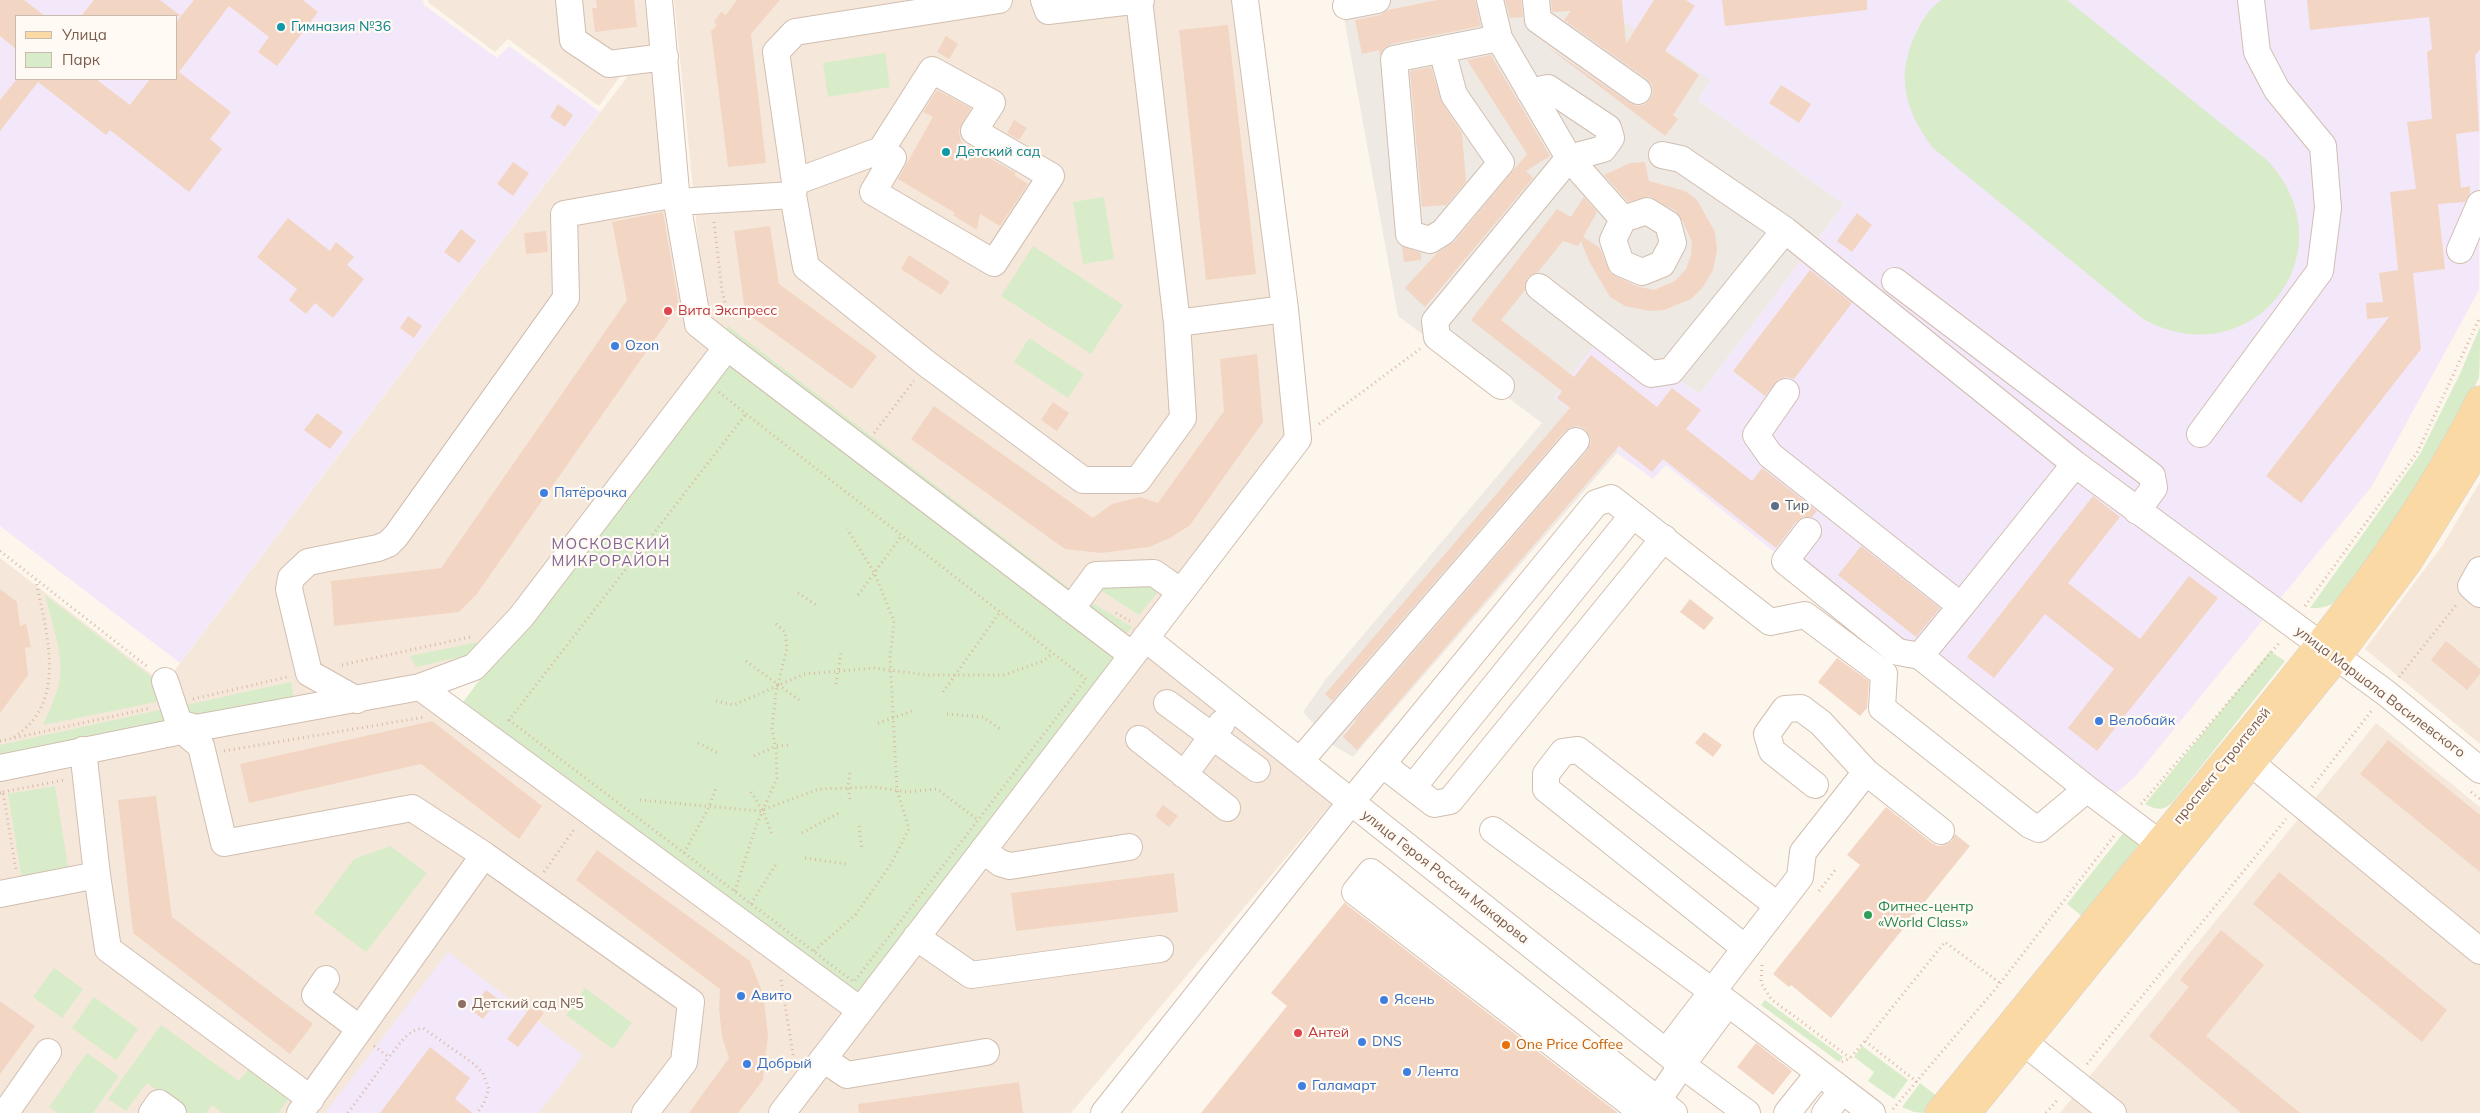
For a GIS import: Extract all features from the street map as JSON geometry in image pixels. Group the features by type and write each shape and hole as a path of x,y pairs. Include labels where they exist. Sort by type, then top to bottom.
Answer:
{"main road":[{"name":"проспект Строителей","path":"1967,1113 2251,762 2329,650 2462,435 2480,400"},
{"name":"проспект Строителей","path":"1939,1113 2159,843 2408,562 2480,446"}],"street":[{"path":"570,0 573,40 609,64 665,57"},
{"name":"улица Героя России Макарова","path":"659,0 677,198 698,324 728,334 1071,609 1138,647 1233,708 1674,1058 1747,1113"},
{"path":"999,0 795,32 776,52 806,267 927,364 1083,480 1138,480 1183,418 1176,323 1140,0 1048,11 1044,0"},
{"path":"782,1113 1298,439 1285,308 1245,0"},
{"path":"1346,6 1377,0"},
{"path":"1490,0 1499,38 1569,158 1623,219"},
{"path":"1536,0 1538,20 1638,91"},
{"path":"2200,434 2320,271 2327,217 2322,146 2277,90 2257,52 2251,0"},
{"path":"1442,50 1454,95 1501,163 1443,232 1430,240 1410,234 1394,59 1499,38"},
{"path":"356,700 309,673 288,589 291,578 308,562 378,548 388,544 396,536 566,298 564,214 677,198 712,200 794,188 882,150 932,70 992,104 974,131 1051,176 994,263 873,192 893,158 882,150"},
{"path":"1500,386 1437,337 1435,321 1569,158 1603,148 1611,138 1608,128 1548,88 1530,92"},
{"name":"улица Маршала Василевского","path":"1662,155 1681,159 1784,230 2075,464 2478,762"},
{"path":"2460,250 2480,204"},
{"path":"1539,287 1651,374 1671,370 1784,230"},
{"path":"1895,281 2152,476 2154,488 2138,511"},
{"path":"1176,323 1285,308"},
{"path":"1,785 83,750 420,687 474,667 522,617 703,378 728,334"},
{"path":"1786,392 1756,435 1770,456 1961,606"},
{"path":"1300,761 1576,441"},
{"path":"1920,656 2075,464"},
{"path":"1104,1113 1351,802 1596,503 1612,498 1770,622 1805,615 1884,674 1882,708 2030,825 2039,829 2087,789"},
{"path":"1413,787 1634,515"},
{"path":"1808,531 1785,561 1898,652 1920,656 2087,789 2159,843"},
{"path":"1382,764 1434,804 1450,801 1664,538"},
{"path":"1071,609 1096,575 1154,573 1181,592"},
{"path":"420,687 860,1010"},
{"path":"169,692 178,723 189,729 201,746 224,843 412,808 484,855 691,1002 684,1062 645,1113"},
{"path":"1167,703 1257,769"},
{"path":"1184,775 1233,708"},
{"path":"1815,785 1772,751 1766,734 1785,709 1801,708 1821,723 1866,772 1941,831"},
{"path":"1139,739 1227,808"},
{"path":"83,750 97,875 108,949 306,1106 484,855"},
{"path":"1756,953 1546,789 1546,774 1563,752 1578,750 1778,906"},
{"path":"2251,762 2480,951"},
{"path":"1656,1110 1674,1058 1756,953 1778,906 1800,877 1803,852 1866,772"},
{"path":"1493,830 1872,1113"},
{"path":"982,850 1000,864 1010,866 1129,847"},
{"path":"1370,872 1656,1110 1560,1049 1355,892 1370,872"},
{"path":"10,893 97,875"},
{"path":"916,937 971,976 1160,949"},
{"path":"326,979 315,995 359,1032"},
{"path":"2025,1043 2113,1113"},
{"path":"1560,1049 1550,1062 1605,1099 1609,1113"},
{"path":"8,1113 6,1112 48,1052"},
{"path":"823,1059 847,1075 986,1052"},
{"path":"1787,1113 1819,1073"},
{"path":"1825,1113 1842,1091"},
{"path":"152,1113 159,1102 173,1113"}],"path":[{"path":"712,200 728,334"},
{"path":"1890,1113 2000,983 2417,453 2480,317"},
{"path":"1298,439 1437,337"},
{"path":"874,434 927,364"},
{"path":"703,378 746,414 1086,679 854,982 509,720 746,414"},
{"path":"866,428 881,440"},
{"path":"814,951 856,914 896,855 909,829 897,790 890,670 894,621 874,572 847,528"},
{"path":"858,595 902,535"},
{"path":"0,551 169,692"},
{"path":"10,739 30,724 43,708 50,682 49,655 36,580"},
{"path":"2046,1113 2300,803 2386,693 2477,584"},
{"path":"798,592 818,606"},
{"path":"1113,611 1137,625 1138,647"},
{"path":"943,692 1000,612"},
{"path":"735,892 763,811 777,778 776,746 772,728 778,685 787,648 785,632 775,623"},
{"path":"0,742 169,692 309,673 474,635"},
{"path":"836,684 841,653"},
{"path":"716,700 734,705 804,674 874,668 954,676 1004,675 1043,661 1053,653"},
{"path":"746,661 798,700"},
{"path":"878,723 913,710"},
{"path":"947,714 983,717 1000,729"},
{"path":"220,752 426,717"},
{"path":"698,743 720,754"},
{"path":"754,756 776,746 789,745"},
{"path":"850,772 848,788 850,799"},
{"path":"10,893 1,785 86,776"},
{"path":"640,800 763,811 820,789 876,787 907,792 936,789 978,820"},
{"path":"683,853 709,806 716,788"},
{"path":"751,792 763,811 772,834"},
{"path":"802,833 839,813"},
{"path":"859,826 862,850"},
{"path":"805,858 846,864"},
{"path":"751,904 776,864"},
{"path":"1813,899 1836,869"},
{"path":"1819,1073 1850,1058 1945,942 2000,983"},
{"path":"774,946 795,1066"},
{"path":"1756,953 1761,966 1761,983 1771,1000 1850,1058"},
{"path":"348,1113 406,1036 416,1029 423,1028 483,1072 489,1089 484,1103 477,1113"},
{"path":"359,1032 389,1057"},
{"path":"1865,1041 1917,1082"}],"shaded area":[{"path":"0,0 423,0 424,5 497,58 509,46 600,112 180,663 0,526"},
{"path":"428,0 653,0 660,50 630,62 599,106 508,39 495,52 429,3"},
{"path":"674,0 1251,0 1304,436 1131,652 718,328 705,309"},
{"path":"1345,0 1583,0 1605,8 1711,80 1698,100 1844,204 1700,394 1639,355 1617,453 1353,757 1334,746 1303,712 1326,679 1542,423 1398,316 1342,7"},
{"path":"1583,0 2480,0 2479,290 2372,486 2135,777 2096,810 1666,465 1653,479 1617,453 1618,449 1554,398 1598,340 1639,355 1700,394 1844,204 1698,100 1710,80 1605,9"},
{"path":"663,64 696,324 723,347 472,665 196,726 168,679 634,68"},
{"path":"2480,482 2480,744 2365,649 2442,546"},
{"path":"0,558 159,680 171,729 0,765"},
{"path":"1155,638 1344,789 1071,1113 790,1113"},
{"path":"420,690 858,1011 779,1113 0,1113 0,772"},
{"path":"2376,723 2480,807 2480,1113 2060,1113"},
{"name":"Детский сад №5","path":"448,952 583,1055 539,1113 325,1113"}],"green space":[{"path":"1941,0 2067,0 2268,161 2291,197 2299,233 2294,267 2277,297 2252,320 2220,333 2183,333 2143,319 1933,148 1923,134 1910,107 1905,79 1906,64 1916,33 1933,7"},
{"path":"885,53 890,87 828,97 823,63"},
{"path":"1104,197 1114,259 1083,264 1073,202"},
{"path":"1033,246 1123,305 1091,354 1001,296"},
{"path":"728,326 1073,591 1070,595 726,330"},
{"path":"2480,327 2479,377 2468,401 2426,476 2340,597 2332,604 2310,608 2420,454 2459,376"},
{"path":"1029,338 1084,374 1068,398 1014,362"},
{"path":"727,352 1126,655 861,1008 457,710"},
{"path":"1094,586 1162,587 1139,615"},
{"path":"45,595 157,681 161,701 43,725 58,688 60,677 57,642"},
{"path":"1089,602 1132,627 1126,634 1122,632 1086,604"},
{"path":"479,642 478,653 416,667 410,656"},
{"path":"2270,651 2285,661 2172,803 2159,809 2145,804"},
{"path":"291,682 295,703 194,723 177,707"},
{"path":"164,709 167,723 0,759 0,745"},
{"path":"55,786 69,872 22,880 8,794"},
{"path":"2132,822 2147,834 2082,916 2067,904"},
{"path":"390,846 427,873 366,952 314,913 354,859"},
{"path":"54,968 83,989 62,1018 33,997"},
{"path":"585,988 632,1023 613,1049 566,1015"},
{"path":"94,997 138,1029 116,1060 72,1028"},
{"path":"1765,1000 1843,1057 1839,1062 1761,1005"},
{"path":"161,1025 239,1081 248,1070 288,1099 278,1113 222,1113 212,1105 206,1113 189,1113 147,1083 126,1111 108,1099"},
{"path":"1862,1046 1908,1080 1894,1099 1868,1081 1874,1072 1854,1057"},
{"path":"87,1053 119,1076 93,1113 58,1113 49,1107"},
{"path":"1920,1083 1938,1097 1924,1113 1914,1112 1902,1107"}],"building":[{"path":"0,0 24,0 44,15 15,15 15,48 0,36"},
{"path":"94,0 160,0 181,16 178,15 82,15"},
{"path":"194,0 303,0 318,12 277,66 258,52 269,37 229,6 179,72 231,112 210,139 222,149 189,192 110,130 106,135 38,82 0,131 0,100 16,80 97,80 130,105 149,80 178,80 178,20"},
{"path":"596,0 634,0 637,27 595,32 592,8 597,8"},
{"path":"737,0 780,0 751,34 766,163 728,167 711,31 717,25 714,22 721,12 726,15"},
{"path":"1437,0 1475,0 1481,26 1391,44 1384,48 1380,56 1379,50 1362,54 1355,20 1380,15 1388,10"},
{"path":"1505,0 1521,0 1523,17 1510,18"},
{"path":"1551,0 1622,0 1626,44 1654,0 1686,0 1695,6 1665,51 1699,75 1673,115 1678,119 1665,136 1545,45 1636,106 1644,105 1653,93 1652,85 1647,79 1564,20 1571,11 1552,12"},
{"path":"1722,0 1867,0 1867,10 1725,26"},
{"path":"2307,0 2480,0 2480,50 2475,55 2479,131 2456,134 2461,188 2470,186 2470,193 2465,202 2438,204 2445,269 2413,273 2421,349 2301,503 2266,476 2389,317 2367,319 2366,303 2383,302 2379,273 2398,270 2390,192 2416,189 2407,122 2432,119 2427,52 2432,49 2429,17 2310,30"},
{"path":"1228,25 1256,274 1206,280 1179,30"},
{"path":"946,36 958,44 949,59 937,52"},
{"path":"1491,55 1550,156 1526,171 1533,178 1425,307 1405,288 1437,253 1454,242 1527,154 1467,60"},
{"path":"1431,67 1442,103 1462,133 1466,182 1446,205 1422,207 1410,71"},
{"path":"1781,85 1811,104 1799,123 1769,103"},
{"name":"Детский сад","path":"937,90 971,108 959,130 961,142 1016,173 1014,175 1028,184 1000,226 980,214 977,230 953,215 955,213 898,179 933,117 923,112"},
{"path":"558,104 573,115 565,127 550,117"},
{"path":"1014,120 1027,128 1019,140 1007,133"},
{"path":"513,162 529,173 513,196 497,184"},
{"path":"1645,162 1649,181 1685,191 1697,200 1715,232 1717,250 1713,270 1703,287 1691,299 1664,310 1650,311 1625,306 1610,297 1589,261 1581,241 1578,246 1563,241 1538,272 1528,277 1525,290 1501,320 1574,377 1591,355 1657,407 1672,388 1701,410 1686,429 1752,481 1762,468 1817,511 1812,517 1803,517 1796,522 1776,548 1663,459 1652,472 1619,446 1357,750 1343,737 1355,720 1587,451 1591,444 1590,437 1585,429 1579,426 1565,431 1332,701 1325,694 1570,408 1557,398 1562,391 1471,320 1557,209 1571,217 1584,197 1597,212 1583,237 1600,248 1610,273 1636,286 1654,290 1675,281 1686,269 1691,255 1692,242 1676,211 1649,196 1628,202 1604,175 1630,163"},
{"path":"663,212 679,305 476,595 459,612 334,626 331,581 441,568 627,300 612,222"},
{"path":"1857,213 1872,225 1852,252 1837,241"},
{"path":"288,218 330,251 336,242 354,257 347,265 364,279 333,318 315,303 306,314 289,300 297,289 257,257"},
{"path":"770,226 779,284 877,356 852,389 745,312 734,231"},
{"path":"461,229 476,241 459,263 444,252"},
{"path":"546,231 548,252 526,254 524,233"},
{"path":"1402,246 1421,253 1421,260 1404,262"},
{"path":"909,255 950,282 941,295 901,269"},
{"path":"1810,270 1852,303 1794,379 1787,377 1779,379 1765,396 1733,371"},
{"path":"408,316 422,326 414,338 400,328"},
{"path":"1257,354 1263,422 1190,525 1170,538 1149,547 1101,553 1065,549 911,439 934,406 1093,518 1112,504 1140,497 1158,503 1224,411 1220,359"},
{"path":"1053,402 1069,413 1057,431 1041,420"},
{"path":"317,413 343,432 330,449 304,430"},
{"path":"2093,496 2120,517 2068,583 2140,639 2189,576 2218,598 2097,751 2068,728 2114,669 2045,614 1994,678 1967,657"},
{"path":"1861,546 1940,608 1916,637 1838,575"},
{"path":"0,589 17,602 20,626 26,624 31,647 25,648 28,675 0,713"},
{"path":"1690,599 1714,618 1704,630 1680,612"},
{"path":"2446,641 2480,669 2480,674 2467,690 2431,660"},
{"path":"1837,658 1869,681 1867,708 1860,716 1818,682"},
{"path":"432,721 542,806 519,839 421,764 249,803 240,764"},
{"path":"1704,732 1722,745 1713,757 1695,743"},
{"path":"2388,740 2480,815 2480,872 2360,774"},
{"path":"156,796 172,917 313,1024 290,1054 133,933 118,800"},
{"path":"1163,805 1178,816 1169,827 1155,816"},
{"name":"Фитнес-центр «World Class»","path":"1886,807 1938,846 1946,845 1952,841 1955,834 1970,846 1831,1018 1791,985 1789,987 1773,974 1860,865 1847,855"},
{"path":"597,850 750,961 763,994 768,1035 763,1080 738,1113 689,1113 729,1058 722,1037 719,1009 720,989 576,880"},
{"path":"2279,872 2447,1010 2422,1042 2253,904"},
{"path":"1174,873 1178,912 1016,931 1011,893"},
{"name":"Ясень","path":"1345,902 1618,1113 1201,1113 1287,1006 1271,993"},
{"path":"2221,930 2264,965 2206,1036 2300,1113 2241,1113 2149,1036 2189,987 2180,980"},
{"path":"486,990 498,999 483,1019 471,1010"},
{"path":"0,1001 35,1026 0,1074"},
{"path":"533,1004 544,1013 518,1047 507,1039"},
{"path":"1756,1043 1792,1071 1773,1095 1737,1067"},
{"path":"430,1047 470,1078 455,1099 473,1113 380,1113"},
{"path":"1019,1082 1023,1113 859,1113 858,1104"}],"place":[{"name":"Гимназия №36","path":"281,27"},
{"name":"Детский сад","path":"946,152"},
{"name":"Вита Экспресс","path":"668,311"},
{"name":"Ozon","path":"615,346"},
{"name":"Пятёрочка","path":"544,493"},
{"name":"Тир","path":"1775,506"},
{"name":"Велобайк","path":"2099,721"},
{"name":"Фитнес-центр «World Class»","path":"1868,915"},
{"name":"Авито","path":"741,996"},
{"name":"Ясень","path":"1384,1000"},
{"name":"Детский сад №5","path":"462,1004"},
{"name":"Антей","path":"1298,1033"},
{"name":"DNS","path":"1362,1042"},
{"name":"One Price Coffee","path":"1506,1045"},
{"name":"Добрый","path":"747,1064"},
{"name":"Лента","path":"1407,1072"},
{"name":"Галамарт","path":"1302,1086"}],"district":[{"name":"МОСКОВСКИЙ МИКРОРАЙОН","path":"611,552"}]}
